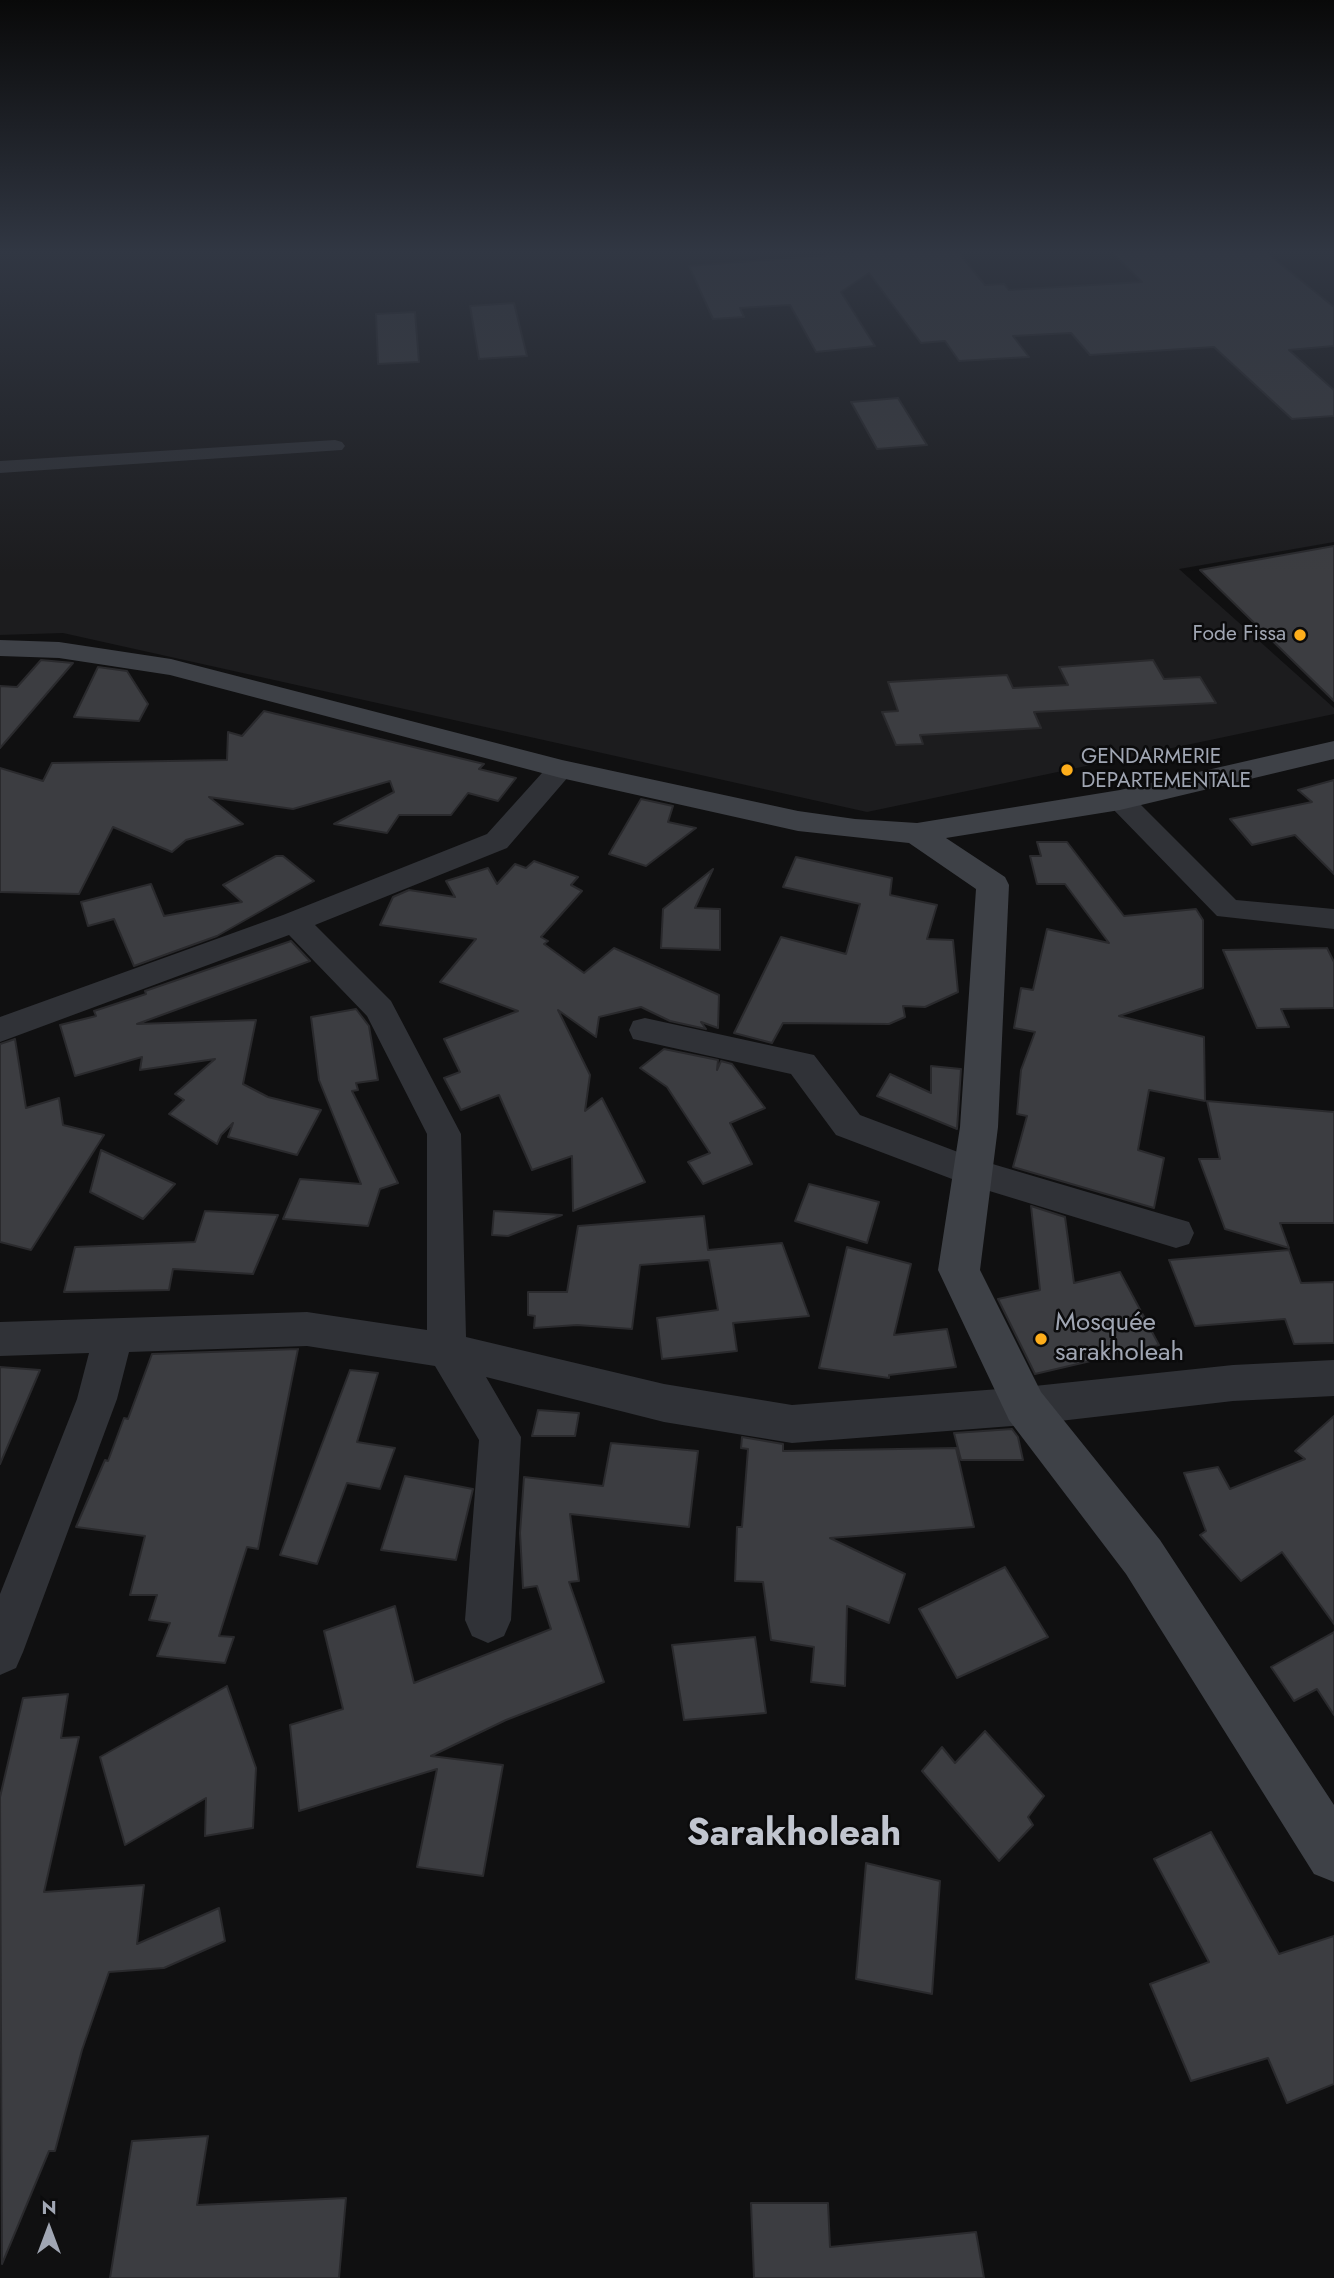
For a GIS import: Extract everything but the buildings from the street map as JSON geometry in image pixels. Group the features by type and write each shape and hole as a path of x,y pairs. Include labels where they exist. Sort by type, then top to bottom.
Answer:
{"main road":[{"path":"0,648 59,650 171,667 561,769 797,821 855,829 917,833 1120,800 1334,750"},
{"path":"917,833 993,885 979,1127 959,1270 1025,1406 1143,1557 1334,1854"}],"street":[{"path":"0,467 335,446"},
{"path":"0,1030 294,922 497,841 561,769"},
{"path":"1120,800 1228,909 1334,919"},
{"path":"294,922 380,1009 444,1134 447,1350 500,1437 488,1620"},
{"path":"645,1030 802,1064 848,1125 973,1172 1176,1233"},
{"path":"0,1339 307,1329 447,1350 664,1404 792,1424 1025,1406 1233,1383 1334,1378"},
{"path":"0,1652 97,1399 113,1336"}],"shaded area":[{"path":"0,359 1334,359 1334,542 1179,569 1334,708 1334,714 867,812 63,633 0,635"}],"place":[{"name":"Fode Fissa","path":"1300,635"},
{"name":"GENDARMERIE DEPARTEMENTALE","path":"1067,770"},
{"name":"Mosquée sarakholeah","path":"1041,1339"}],"district":[{"name":"Sarakholeah","path":"794,1836"}]}
